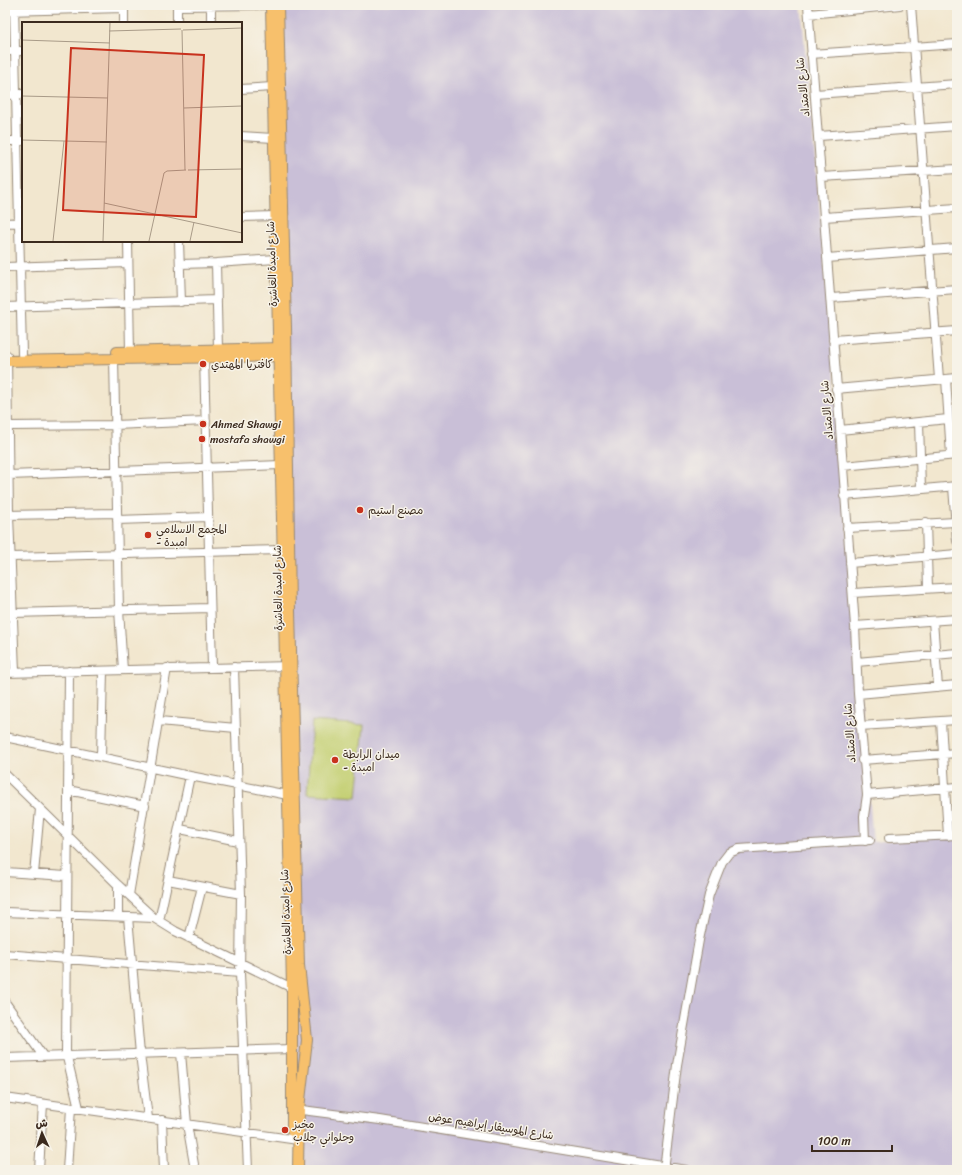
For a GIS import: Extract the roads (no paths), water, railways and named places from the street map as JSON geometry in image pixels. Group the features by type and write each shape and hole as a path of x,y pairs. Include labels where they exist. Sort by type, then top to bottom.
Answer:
{"main road":[{"name":"شارع امبدة العاشرة","path":"271,5 276,259 281,352 288,666 299,965 307,1040 296,1109"},
{"name":"شارع امبدة العاشرة","path":"278,5 286,327 281,352 280,465 282,550 288,666 288,795 292,1049 296,1109 292,1170"},
{"path":"6,358 88,356 130,352 218,349 281,352"},
{"path":"6,358 22,354 114,358 204,358 281,352"},
{"name":"شارع امبدة العاشرة","path":"295,1140 298,1170"}],"street":[{"path":"177,22 177,5 211,7 271,5"},
{"path":"808,9 900,5"},
{"path":"843,466 954,455 936,332 928,250 927,210 911,5"},
{"path":"5,11 14,8 124,7 124,22"},
{"path":"211,7 211,22"},
{"path":"14,8 19,51 20,94 20,267 22,354"},
{"name":"شارع الامتداد","path":"665,1168 677,1065 699,940 709,895 722,862 729,853 739,849 868,840 868,817 865,813 867,794 862,760 853,593 844,496 831,298 808,9"},
{"path":"811,54 957,44"},
{"path":"5,52 19,51"},
{"path":"815,94 957,84"},
{"path":"242,89 272,87"},
{"path":"5,95 20,94"},
{"path":"819,136 957,126"},
{"path":"242,136 273,138"},
{"path":"5,141 21,141"},
{"path":"821,177 923,170 957,170"},
{"path":"824,217 957,208"},
{"path":"242,217 275,216"},
{"path":"5,223 21,223"},
{"path":"128,242 130,352"},
{"path":"178,242 182,302"},
{"path":"827,258 957,248"},
{"path":"180,264 276,259"},
{"path":"5,267 128,263"},
{"path":"216,263 218,349"},
{"path":"831,298 957,289"},
{"path":"5,307 217,300"},
{"path":"833,340 957,331"},
{"path":"6,358 7,465 9,475 7,515 11,557 8,567 13,613 15,672"},
{"path":"114,358 115,471 119,610 123,670"},
{"path":"204,358 212,667"},
{"path":"836,389 957,378"},
{"path":"840,430 948,419"},
{"path":"7,420 115,425 206,421"},
{"path":"919,422 921,489"},
{"path":"9,475 280,465"},
{"path":"844,496 955,486 955,522 957,541"},
{"path":"7,515 208,517"},
{"path":"847,528 926,522 955,522"},
{"path":"926,522 928,588"},
{"path":"11,557 282,550"},
{"path":"850,564 957,554"},
{"path":"853,593 957,587"},
{"path":"13,613 210,608"},
{"path":"855,626 957,619"},
{"path":"933,621 938,687"},
{"path":"856,662 957,653"},
{"path":"5,673 288,666"},
{"path":"234,667 240,894 240,973 248,1170"},
{"path":"129,895 152,768 167,668"},
{"path":"101,757 103,670"},
{"path":"67,1170 75,1108 66,1056 66,876 69,671"},
{"path":"858,694 957,685"},
{"path":"860,726 957,720"},
{"path":"159,721 236,728"},
{"path":"941,721 948,836"},
{"path":"5,737 237,786 288,795"},
{"path":"862,760 957,753"},
{"path":"5,774 118,885 157,920 189,938 292,988"},
{"path":"157,920 180,829 190,776"},
{"path":"867,794 957,787"},
{"path":"68,790 145,806"},
{"path":"34,874 40,809"},
{"path":"180,829 238,841"},
{"path":"889,838 957,835"},
{"path":"5,872 66,876"},
{"path":"168,880 240,894"},
{"path":"118,885 118,916"},
{"path":"189,938 202,887"},
{"path":"5,912 118,916 157,920"},
{"path":"128,917 140,1054 148,1118"},
{"path":"5,954 240,973"},
{"path":"5,1002 43,1056"},
{"path":"5,1058 292,1049"},
{"path":"181,1053 187,1124 195,1170"},
{"path":"5,1098 295,1140"},
{"path":"39,1170 43,1104"},
{"name":"شارع الموسيقار إبراهيم عوض","path":"296,1109 466,1134 665,1168 686,1170"},
{"path":"162,1120 164,1170"}],"place":[{"name":"كافتريا المهتدي","path":"203,364"},
{"name":"Ahmed Shawgi","path":"203,424"},
{"name":"mostafa shawgi","path":"202,439"},
{"name":"مصنع استيم","path":"360,510"},
{"name":"المجمع الاسلامي - امبدة","path":"148,535"},
{"name":"ميدان الرابطة - امبدة","path":"335,760"},
{"name":"مخبز وحلواني جلاب","path":"285,1130"}]}
